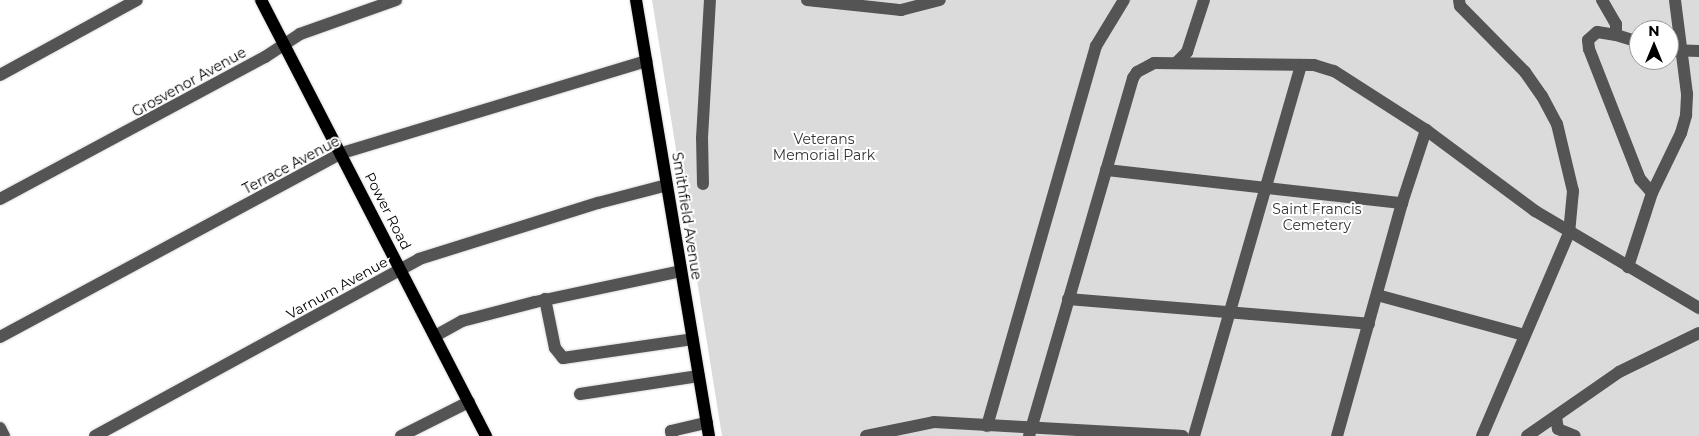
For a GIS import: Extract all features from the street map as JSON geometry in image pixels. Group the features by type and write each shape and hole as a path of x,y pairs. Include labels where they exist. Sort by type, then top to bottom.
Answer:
{"main road":[{"name":"Power Road","path":"261,0 486,436"},
{"name":"Smithfield Avenue","path":"636,0 709,436"}],"street":[{"path":"0,75 137,0"},
{"name":"Grosvenor Avenue","path":"0,200 300,34 396,0"},
{"path":"703,184 702,138 710,0"},
{"path":"807,0 901,10 940,0"},
{"path":"987,426 1096,46 1124,0"},
{"path":"1176,63 1187,52 1204,0"},
{"path":"1459,0 1460,6 1483,32 1525,72 1557,124 1573,191 1569,233 1482,436"},
{"path":"1602,0 1616,24 1616,35"},
{"path":"1675,0 1675,20"},
{"path":"1629,39 1597,32 1588,40 1589,49 1640,179 1652,193"},
{"path":"1679,51 1699,51"},
{"name":"Terrace Avenue","path":"0,337 342,154 646,61"},
{"path":"1030,432 1133,78 1137,72 1154,63 1324,66 1350,79 1426,130 1512,195 1569,233 1699,308"},
{"path":"1628,267 1652,193 1681,133 1686,115 1687,94 1679,63"},
{"path":"1194,436 1301,65"},
{"path":"1337,436 1402,203 1426,130"},
{"path":"1106,170 1266,186 1402,203"},
{"name":"Varnum Avenue","path":"95,436 401,270 440,251 667,185"},
{"path":"434,336 462,321 545,299 681,271"},
{"path":"1377,295 1524,335"},
{"path":"545,299 555,348 563,358 693,339"},
{"path":"1068,299 1369,324"},
{"path":"1527,436 1556,427 1619,372 1699,333"},
{"path":"580,394 699,376"},
{"path":"402,436 469,402"},
{"path":"872,435 934,422 987,426 1030,432 1183,436"},
{"path":"672,436 671,431 707,423"},
{"path":"1556,427 1576,436"},
{"path":"0,428 4,436"}],"green space":[{"name":"Saint Francis Cemetery","path":"652,0 1699,0 1699,436 722,436"}],"park label":[{"name":"Veterans Memorial Park","path":"824,148"}]}
